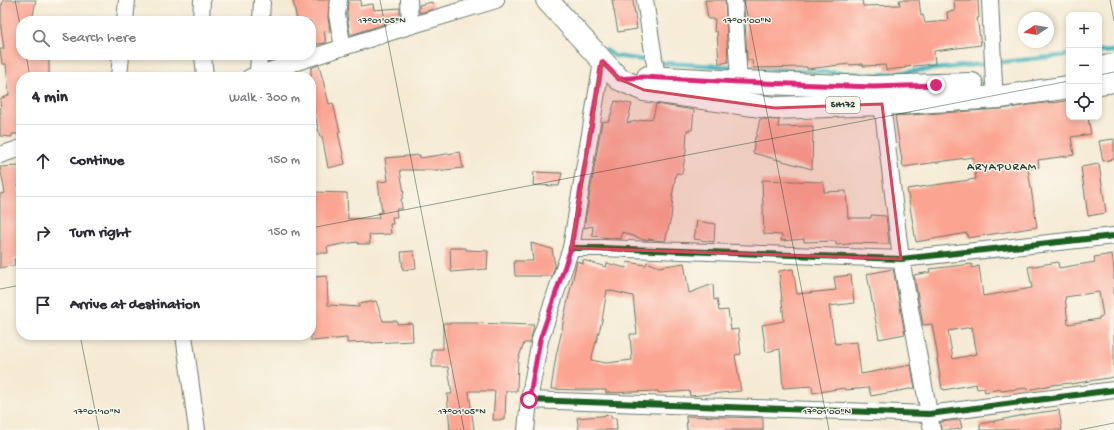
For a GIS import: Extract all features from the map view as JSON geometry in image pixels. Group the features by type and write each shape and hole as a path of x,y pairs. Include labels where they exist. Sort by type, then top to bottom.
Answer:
{"main road":[{"name":"SH172","path":"546,0 619,79 644,90 775,108 882,104 1000,97 1066,87"},
{"path":"1102,67 1114,65"},
{"name":"SH172","path":"619,79 642,77 873,87 994,84 1066,73"},
{"path":"1102,83 1114,81"}],"street":[{"path":"125,16 127,0"},
{"path":"201,16 202,0"},
{"path":"261,16 262,0"},
{"path":"339,0 337,16 344,47"},
{"path":"409,0 410,26"},
{"path":"316,56 496,0"},
{"path":"645,0 656,71 655,78"},
{"path":"734,0 739,82"},
{"path":"990,0 994,84"},
{"path":"119,72 121,60"},
{"path":"203,60 205,72"},
{"path":"255,72 258,60"},
{"path":"266,72 304,60"},
{"path":"526,430 529,400 540,340 571,248 602,62"},
{"path":"882,104 901,259 932,430"},
{"path":"0,155 16,150"},
{"path":"571,248 901,259 1114,236"},
{"path":"185,340 197,430"},
{"path":"529,400 929,414 1114,390"}],"highlighted area":[{"path":"602,62 619,79 644,90 775,108 882,104 901,259 571,248"}],"building":[{"path":"3,0 36,0 33,16 16,16 16,60 49,60 49,72 16,72 16,134 12,134 12,137 0,136 0,99 9,95 6,64 2,64 0,50 4,49 1,28"},
{"path":"293,0 329,0 328,17 330,32 324,31 326,43 316,44 316,16 296,16"},
{"path":"348,0 361,0 360,6 373,4 374,10 400,8 400,19 350,34 347,15"},
{"path":"612,0 633,0 637,29 618,32"},
{"path":"705,0 725,0 728,62 719,64 717,31 714,32 715,19 708,19"},
{"path":"744,0 862,0 863,6 900,5 899,0 919,0 921,16 923,15 925,23 948,21 947,12 955,11 954,0 978,0 979,18 977,18 981,45 934,51 935,64 886,70 885,65 863,66 863,64 849,64 807,69 807,67 753,68 752,60 747,60"},
{"path":"432,2 433,9 419,13 419,5"},
{"path":"319,65 329,104 333,103 340,132 338,132 345,164 328,168 322,136 320,137 316,119 316,72 311,72 311,68"},
{"path":"615,101 632,104 627,123 653,118 656,104 694,110 692,130 687,130 686,150 682,174 676,173 672,197 671,218 665,241 644,240 622,232 621,239 592,236 593,226 584,228 602,122 609,121"},
{"path":"1066,101 1066,120 1089,120 1091,134 1071,137 1074,155 1038,160 1039,167 1028,169 1037,227 968,238 967,233 916,242 907,189 976,179 973,157 903,167 895,116 1001,109"},
{"path":"760,119 779,120 778,127 813,126 812,169 753,153 755,137"},
{"path":"1114,139 1114,159 1103,161 1099,141"},
{"path":"460,152 463,168 445,170 400,170 404,193 403,198 401,199 402,209 396,209 397,217 392,217 393,224 390,224 391,234 369,235 370,244 358,244 358,242 343,244 327,247 328,253 316,253 316,192 347,193 348,219 379,218 378,213 382,212 378,182 388,181 385,158 420,155 420,158"},
{"path":"1099,164 1106,213 1088,216 1081,167"},
{"path":"16,166 15,265 0,268 0,194 5,193 0,167"},
{"path":"534,172 562,173 559,186 533,185"},
{"path":"762,180 824,182 824,192 846,191 848,218 871,218 871,215 886,216 889,244 850,243 836,245 836,241 804,242 804,239 781,241 782,235 764,234"},
{"path":"697,221 715,224 714,242 694,239"},
{"path":"531,243 552,249 555,265 552,276 515,276 514,261 533,261"},
{"path":"450,248 466,248 466,250 488,251 487,269 451,272"},
{"path":"414,251 416,268 403,270 401,252"},
{"path":"1112,254 1114,270 1114,377 1071,384 1052,385 1027,390 1027,388 1001,391 1001,389 985,392 984,388 977,389 976,384 944,390 942,389 932,324 923,325 914,275 930,272 929,269 972,264 972,268 979,266 983,296 1032,288 1028,267 1058,262 1059,268 1095,262 1094,257","holes":["1099,292 1103,316 1099,317 1099,319 1068,324 1065,297","972,327 977,354 953,359 948,331"]},
{"path":"583,260 606,267 607,263 626,268 627,262 646,265 647,262 659,267 684,263 689,293 713,284 714,300 717,299 719,311 728,310 731,330 738,329 741,354 735,355 741,391 690,396 689,391 659,393 658,391 606,393 606,390 551,389 556,356 577,261 583,264","holes":["607,290 633,296 637,334 630,334 632,360 606,363 591,360 602,321"]},
{"path":"793,269 797,294 836,290 834,277 851,275 854,303 829,306 835,344 857,342 861,374 911,365 915,388 871,396 869,388 845,390 844,388 813,393 812,386 783,388 780,349 766,352 762,325 784,321 779,271"},
{"path":"893,269 905,334 879,339 867,274"},
{"path":"327,276 328,305 359,307 359,304 376,301 383,321 397,321 397,324 412,323 413,341 347,343 347,338 311,341 316,340 316,277"},
{"path":"443,323 534,325 530,343 524,343 518,360 517,391 506,391 505,420 493,420 495,391 469,391 474,430 450,430 447,394 452,394 448,367 432,367 432,349 443,349"},
{"path":"1059,410 1062,430 980,430 980,424 1029,414"},
{"path":"611,415 611,418 616,418 617,430 579,430 577,418"},
{"path":"686,416 763,418 763,430 687,430"},
{"path":"960,420 962,428 954,430 941,430 940,422"}],"waterway":[{"path":"606,50 615,56 664,63 877,75 1066,55"},
{"path":"1102,52 1114,51"}],"cycle path":[{"path":"571,248 901,259 1114,236"},
{"path":"529,400 929,414 1114,390"}],"district":[{"name":"ARYAPURAM","path":"1002,168"}],"route":[{"path":"529,400 540,340 571,248 602,62 619,79 642,77 873,87 936,85"}]}
